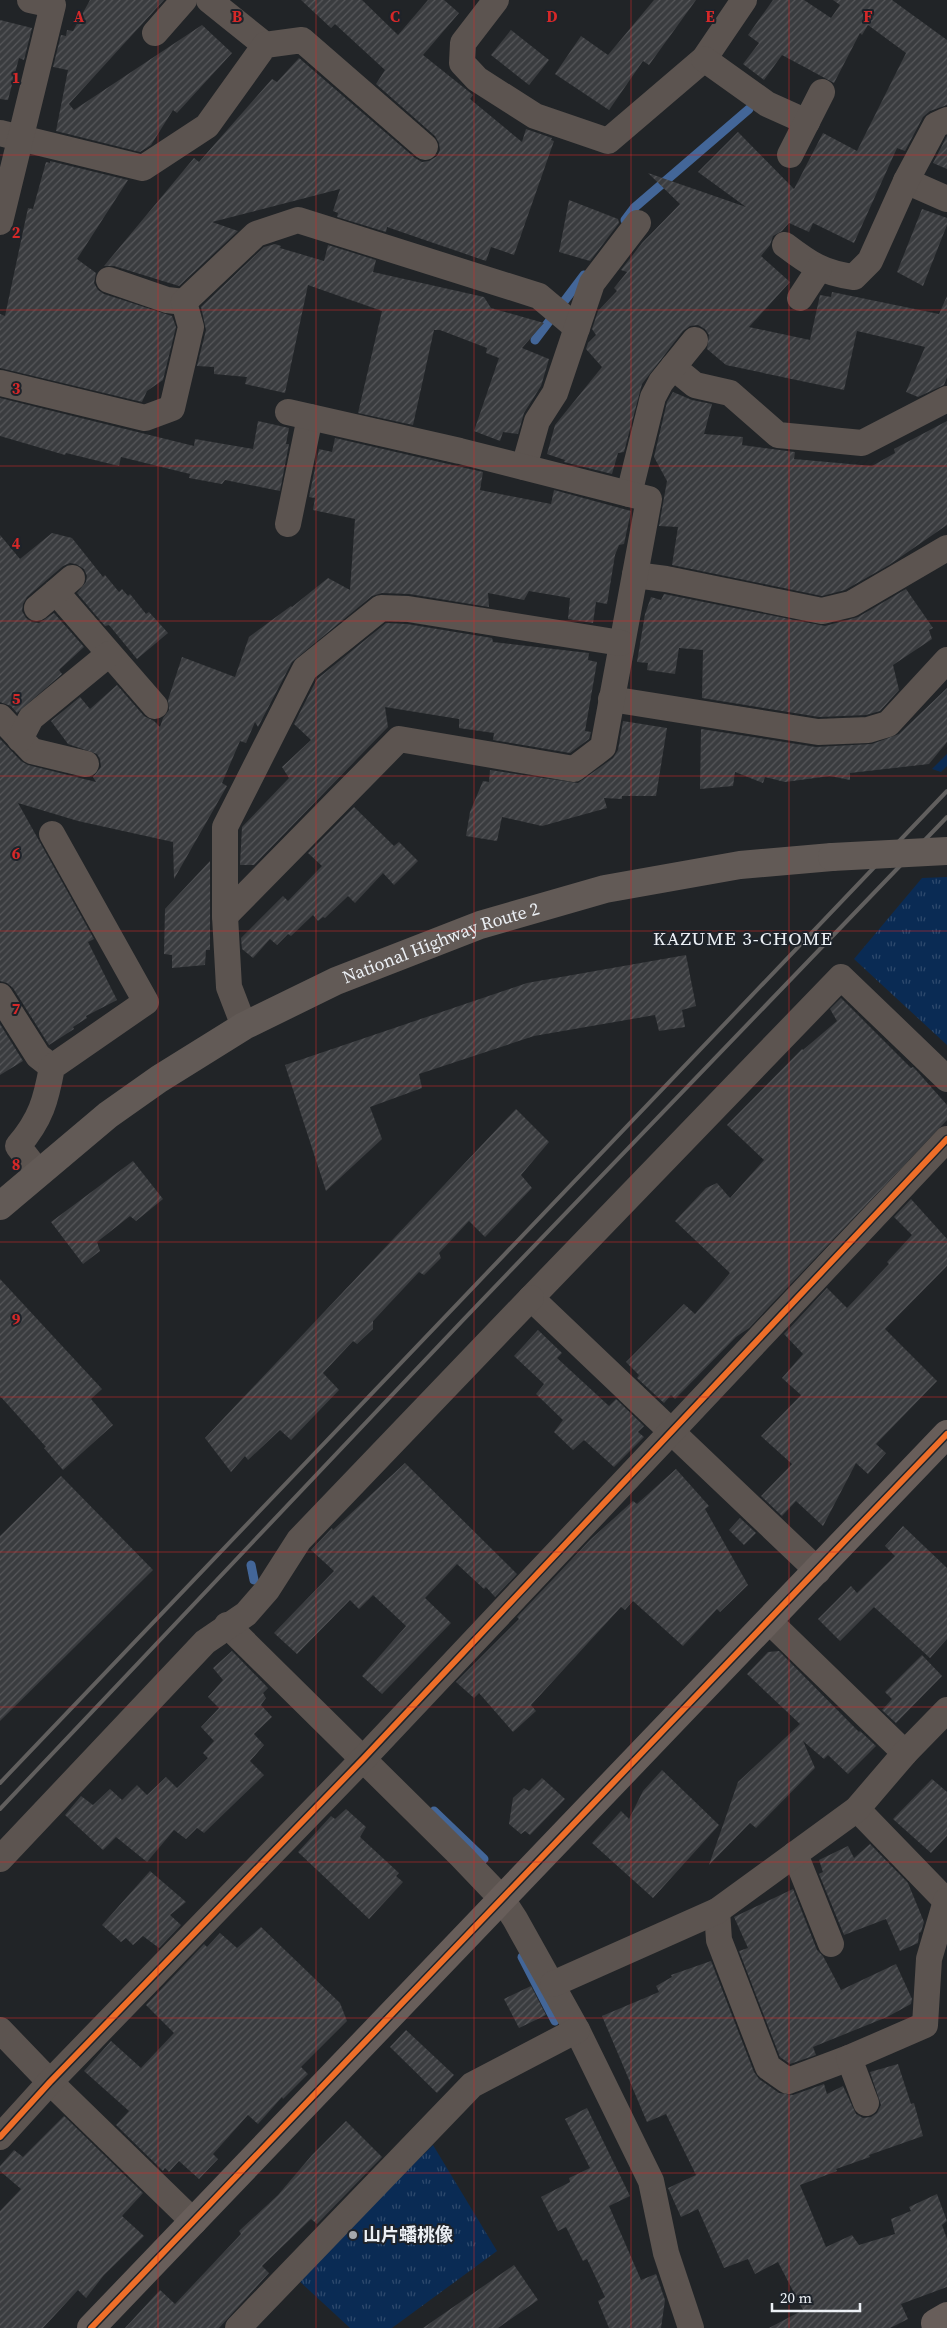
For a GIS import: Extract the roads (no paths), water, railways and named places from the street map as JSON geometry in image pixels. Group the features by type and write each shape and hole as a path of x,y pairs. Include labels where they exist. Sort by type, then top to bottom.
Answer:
{"highway":[{"name":"National Highway Route 2","path":"0,1206 38,1172 108,1115 159,1078 244,1026 336,981 421,947 480,925 605,889 740,865 832,857 947,851"}],"street":[{"path":"155,33 184,0"},
{"path":"209,0 266,46"},
{"path":"496,0 463,43 462,63 477,79 535,116 608,141 704,59 744,0"},
{"path":"0,222 10,135 46,2"},
{"path":"10,135 143,168 207,126 266,46 302,40 425,147"},
{"path":"704,59 767,104 807,122"},
{"path":"790,155 822,92"},
{"path":"786,245 819,269 833,275 854,277 870,261 906,181 936,125 947,120"},
{"path":"906,181 947,199"},
{"path":"184,302 256,234 298,220 539,296 576,328"},
{"path":"524,467 538,421 554,393 592,283 638,223"},
{"path":"800,298 819,269"},
{"path":"108,280 167,300 184,302"},
{"path":"0,383 145,418 172,408 191,327 184,302"},
{"path":"629,494 652,397 695,340"},
{"path":"673,367 696,385 730,393 778,435 862,442 947,399"},
{"path":"225,916 399,739 574,769 602,747 649,499 524,467 299,414 288,524"},
{"path":"634,575 666,579 822,611 851,604 947,548"},
{"path":"55,593 155,706"},
{"path":"244,1026 229,986 225,916 225,827 305,669 381,608 408,609 621,643"},
{"path":"20,739 31,718 109,654"},
{"path":"611,699 818,732 868,730 888,724 947,660"},
{"path":"0,717 32,751 86,764"},
{"path":"38,1172 18,1146 33,1128 43,1106 52,1067 146,1002 52,834"},
{"path":"0,1859 205,1642 227,1625 246,1614 267,1590 299,1540 841,977 947,1079"},
{"path":"0,996 38,1056 52,1067"},
{"path":"0,2137 50,2082 363,1759 947,1139"},
{"path":"531,1298 818,1571"},
{"path":"90,2328 194,2222 947,1434"},
{"path":"769,1621 905,1753"},
{"path":"227,1625 502,1899 553,1984 651,2181 666,2253 691,2328"},
{"path":"553,1984 717,1911 857,1809 905,1753 947,1710"},
{"path":"717,1911 719,1940 768,2067 788,2081 849,2058 925,2025 929,1959 946,1902 857,1809"},
{"path":"795,1854 831,1944"},
{"path":"0,2030 50,2082 194,2222"},
{"path":"238,2328 472,2085 577,2030"},
{"path":"849,2058 866,2103"}],"waterway":[{"path":"625,220 634,208 749,109"},
{"path":"535,340 584,275"},
{"path":"251,1565 254,1580"},
{"path":"434,1811 484,1859"},
{"path":"522,1957 555,2021"}],"railway":[{"path":"0,1783 947,791"},
{"path":"0,1809 462,1321 947,817"}],"place":[{"name":"山片蟠桃像","path":"353,2235"}],"district":[{"name":"KAZUME 3-CHOME","path":"743,938"}]}
